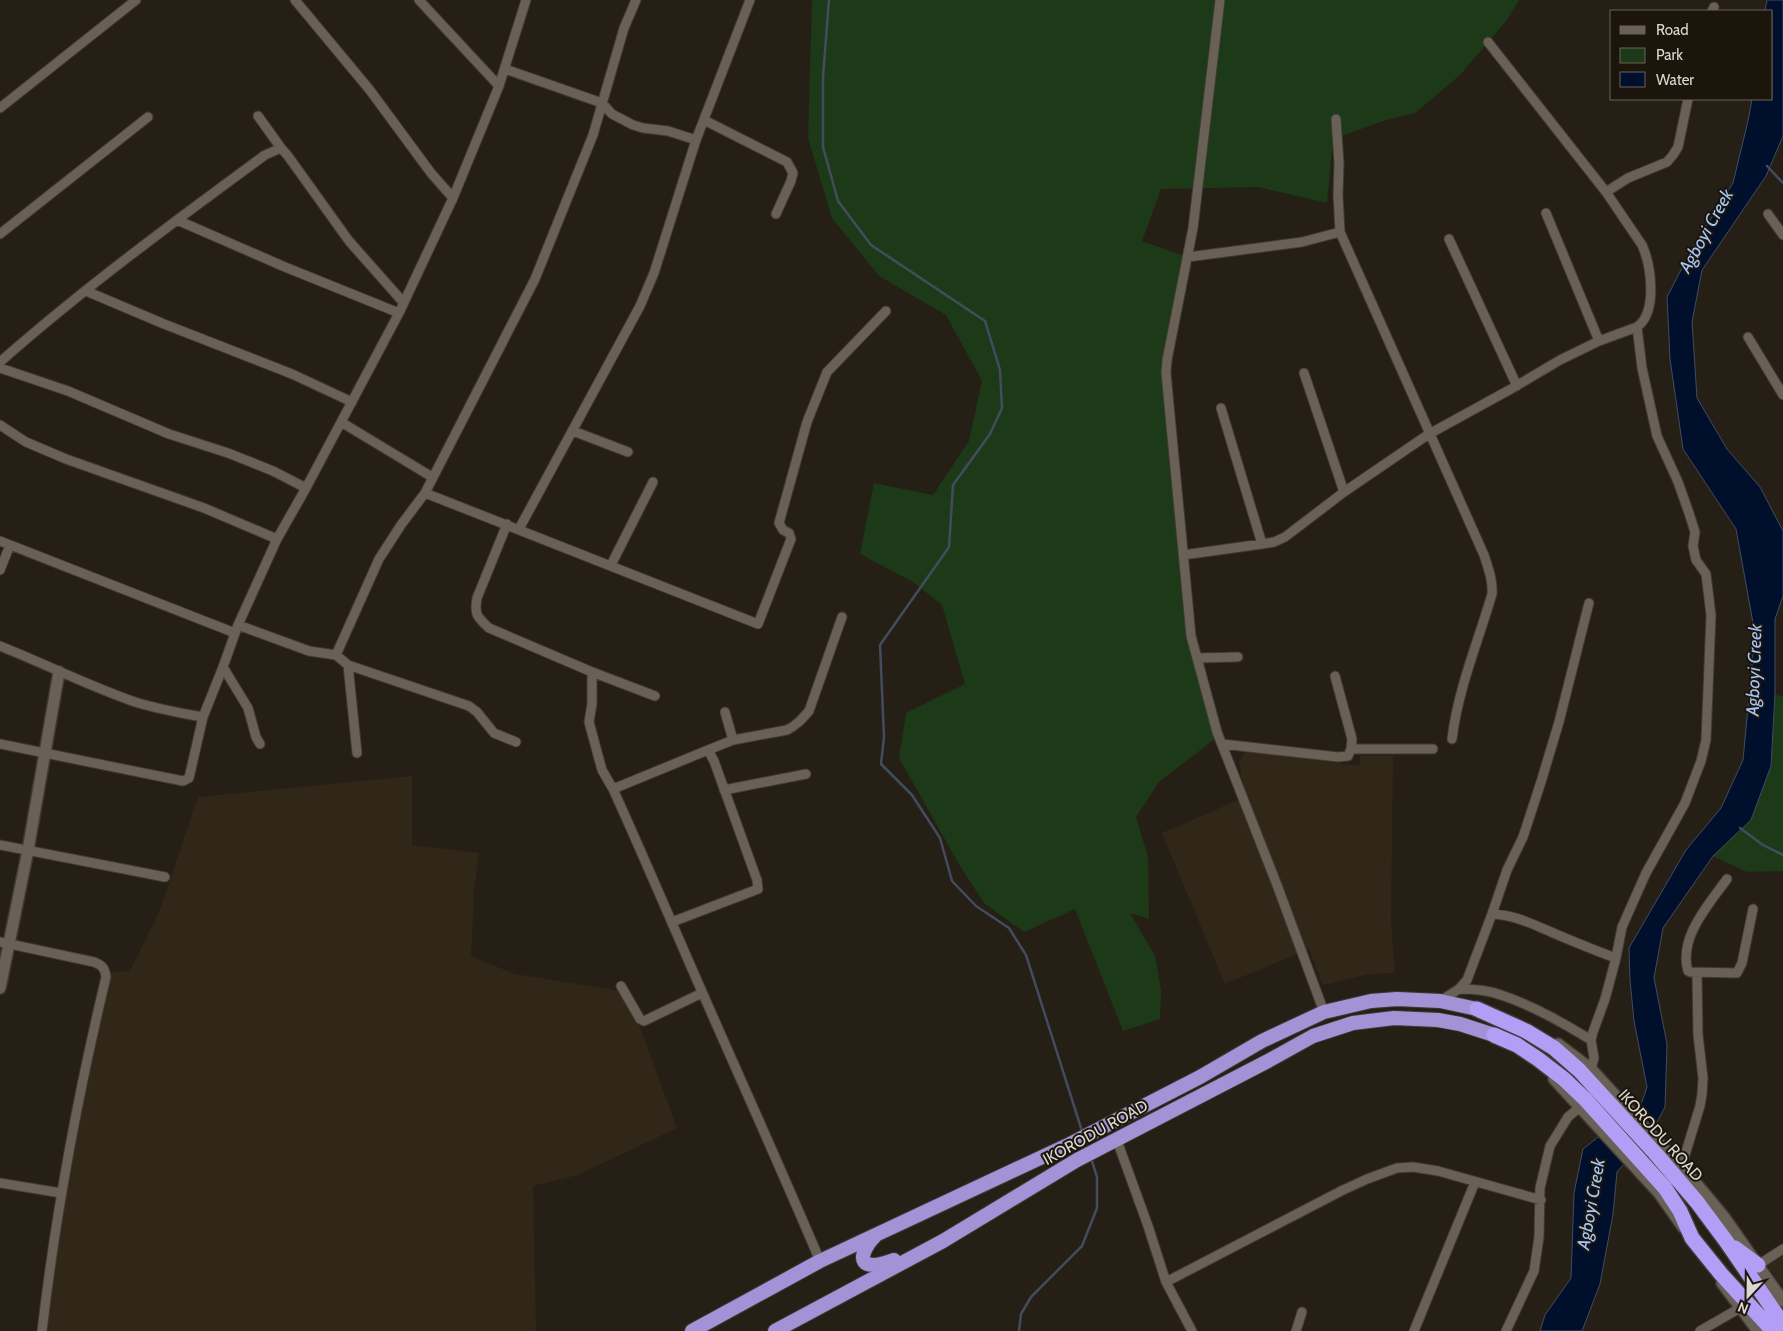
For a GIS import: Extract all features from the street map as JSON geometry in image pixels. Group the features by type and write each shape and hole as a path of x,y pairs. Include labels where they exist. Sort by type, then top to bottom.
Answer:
{"highway":[{"name":"IKORODU ROAD","path":"692,1331 820,1261 1200,1077 1262,1041 1324,1012 1371,1001 1397,998 1440,1001 1477,1009 1526,1031 1554,1048 1578,1070 1607,1112 1640,1166 1665,1188 1680,1211 1692,1238 1721,1274 1773,1331"},
{"name":"IKORODU ROAD","path":"775,1331 943,1241 1313,1036 1346,1025 1376,1019 1414,1018 1460,1024 1517,1045 1659,1150 1726,1241 1783,1324"},
{"path":"877,1234 867,1243 864,1252 863,1256 868,1265 877,1266 943,1241"},
{"path":"1726,1241 1758,1265"}],"street":[{"path":"0,108 136,0"},
{"path":"295,0 370,89 431,173 453,198"},
{"path":"419,0 499,86"},
{"path":"0,744 183,781 189,778 203,717 224,667 236,629 277,539 404,302 453,198 499,86 526,0"},
{"path":"336,655 379,559 424,493 535,279 593,135 624,28 636,0"},
{"path":"519,529 574,431 640,306 654,274 696,140 750,0"},
{"path":"1220,0 1193,228 1166,373 1191,636 1217,732 1324,1012"},
{"path":"1183,555 1274,542 1285,537 1344,492 1429,434 1518,386 1560,360 1598,341 1638,327 1643,323 1648,312 1649,264 1642,245 1606,192 1488,42"},
{"path":"505,69 602,103 612,114 633,125 668,131 696,140"},
{"path":"1606,192 1628,178 1667,162 1678,147 1688,100"},
{"path":"258,116 349,240 404,302"},
{"path":"0,234 148,118"},
{"path":"1336,119 1340,232 1484,555 1493,585 1490,602 1466,674 1454,722 1452,739"},
{"path":"704,120 787,162 793,173 776,214"},
{"path":"0,362 40,327 177,220 265,155 280,148"},
{"path":"1546,213 1598,341"},
{"path":"1768,214 1783,235"},
{"path":"177,220 398,313"},
{"path":"1188,258 1302,242 1340,232"},
{"path":"1449,239 1518,386"},
{"path":"86,291 292,374 352,402"},
{"path":"424,493 612,565 758,624 791,539 789,533 783,530 779,523 807,422 827,372 886,311"},
{"path":"1591,1068 1594,1058 1591,1040 1616,958 1622,927 1646,874 1685,804 1706,740 1711,615 1706,574 1696,560 1694,553 1695,532 1678,482 1657,436 1642,368 1638,327"},
{"path":"1748,337 1783,395"},
{"path":"0,368 68,391 169,434 228,453 306,488"},
{"path":"1304,373 1344,492"},
{"path":"1220,408 1262,544"},
{"path":"341,422 432,477"},
{"path":"0,425 26,442 66,459 204,508 277,539"},
{"path":"574,431 628,452"},
{"path":"612,565 653,482"},
{"path":"507,524 477,598 475,610 478,617 489,628 654,696"},
{"path":"0,541 236,629 309,650 336,655 348,665 469,706 478,712 494,733 516,742"},
{"path":"0,570 10,545"},
{"path":"1440,1001 1459,989 1467,980 1507,870 1523,837 1559,722 1589,603"},
{"path":"613,789 733,740 787,730 795,726 808,711 842,617"},
{"path":"0,646 59,672 134,701 164,710 203,717"},
{"path":"1197,658 1238,657"},
{"path":"348,665 357,753"},
{"path":"224,667 248,708 256,737 260,744"},
{"path":"0,988 4,943 28,850 59,672"},
{"path":"592,672 592,704 589,722 602,770 613,789 820,1261"},
{"path":"1222,744 1338,757 1348,756 1352,739 1335,676"},
{"path":"725,712 733,740"},
{"path":"1351,749 1433,749"},
{"path":"672,922 758,889 757,880 714,761 708,750"},
{"path":"724,790 806,774"},
{"path":"0,845 164,877"},
{"path":"1727,880 1691,933 1686,953 1686,968 1690,972 1697,973 1733,974 1740,970 1753,909"},
{"path":"1492,914 1506,914 1532,922 1593,950 1616,958"},
{"path":"4,943 94,962 100,964 106,971 91,1037 61,1193 52,1245 42,1331"},
{"path":"1681,1168 1702,1094 1697,973"},
{"path":"620,986 640,1019 644,1021 702,993"},
{"path":"1459,989 1501,995 1560,1021 1591,1040"},
{"name":"IKORODU ROAD","path":"1477,1009 1505,1017 1528,1027 1573,1054 1591,1068 1607,1112"},
{"name":"IKORODU ROAD","path":"1494,1036 1520,1050 1540,1065 1580,1107 1607,1112"},
{"path":"1506,1331 1534,1271 1539,1237 1540,1188 1550,1146 1568,1117 1580,1107"},
{"path":"1111,1148 1148,1226 1166,1282 1192,1331"},
{"name":"IKORODU ROAD","path":"1659,1150 1681,1168 1724,1217 1783,1301"},
{"path":"1166,1282 1343,1190 1397,1168 1413,1167 1438,1171 1541,1200"},
{"path":"1414,1331 1475,1182"},
{"path":"0,1183 61,1193"},
{"name":"IKORODU ROAD","path":"1692,1238 1758,1331"},
{"path":"1758,1265 1783,1249"},
{"path":"1700,1331 1740,1308"},
{"path":"1296,1331 1302,1312"}],"shaded area":[{"path":"1246,751 1360,766 1360,756 1393,756 1391,922 1395,973 1370,974 1323,985 1309,949 1225,984 1162,833 1245,797 1239,762"},
{"path":"412,776 412,845 479,853 474,891 471,956 515,974 627,992 677,1128 578,1175 533,1186 536,1331 38,1331 93,1049 110,972 130,971 160,910 198,797"},
{"path":"1783,1255 1783,1287 1768,1266"}],"green space":[{"path":"812,0 1519,0 1507,20 1460,75 1415,113 1386,120 1333,139 1327,203 1258,187 1161,189 1142,241 1187,257 1171,373 1195,650 1220,735 1159,782 1136,817 1148,857 1149,919 1130,913 1155,956 1161,990 1160,1019 1123,1031 1075,909 1024,932 984,903 960,866 899,758 906,713 965,684 942,605 913,582 860,554 874,483 933,495 969,441 982,381 946,315 879,276 832,218 808,138"},
{"path":"1775,694 1783,697 1783,871 1747,872 1713,856 1751,819 1771,766"}],"water":[{"name":"Agboyi Creek","path":"1767,0 1783,0 1783,136 1766,176 1702,270 1692,322 1697,398 1727,449 1760,487 1783,531 1783,596 1775,619 1775,694 1771,766 1751,820 1713,856 1663,928 1654,978 1667,1044 1665,1107 1651,1133 1617,1172 1613,1214 1600,1284 1582,1331 1540,1331 1545,1315 1571,1278 1574,1193 1583,1149 1642,1102 1647,1087 1634,1021 1629,948 1686,850 1721,808 1743,760 1755,634 1736,529 1683,449 1670,359 1667,297 1691,251 1733,183 1752,100 1773,100 1773,10 1765,10"}],"waterway":[{"path":"829,0 823,77 823,147 838,201 871,245 985,321 1000,370 1002,408 990,434 953,485 949,547 880,645 884,737 881,764 912,795 940,838 952,881 976,906 1009,928 1026,955 1082,1131"},
{"path":"1767,166 1783,183"},
{"path":"1740,828 1763,845 1783,855"},
{"path":"1019,1331 1021,1314 1031,1297 1082,1246 1097,1208 1097,1177 1091,1158"}]}
